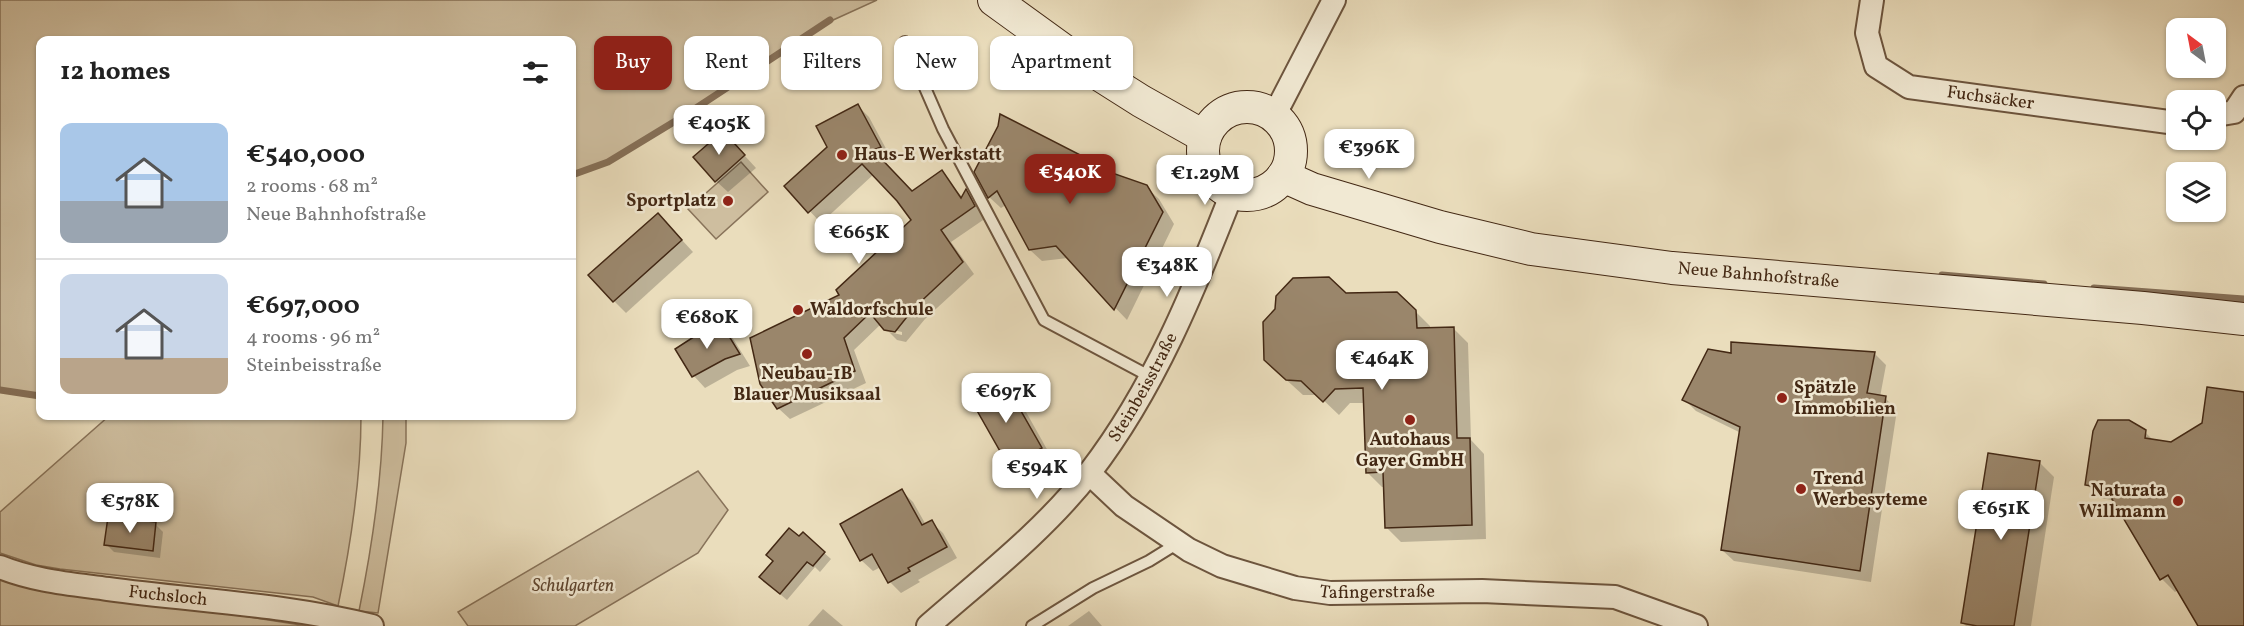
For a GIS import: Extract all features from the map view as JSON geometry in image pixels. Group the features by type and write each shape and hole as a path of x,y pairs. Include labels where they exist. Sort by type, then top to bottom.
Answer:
{"main road":[{"path":"994,0 1081,63 1141,101 1205,137"},
{"path":"1243,107 1259,109 1274,116 1285,129 1290,145 1290,161 1283,176 1273,186 1260,193 1246,195 1232,193 1218,184 1207,171 1203,154 1205,137 1214,122 1227,112 1243,107"},
{"name":"Neue Bahnhofstraße","path":"1283,176 1312,189 1440,227 1531,249 1672,268 2143,308 2244,319"}],"street":[{"path":"1274,116 1334,0"},
{"name":"Fuchsäcker","path":"1872,0 1867,33 1876,66 1909,87 2166,122"},
{"path":"2226,113 2234,112 2244,97"},
{"name":"Steinbeisstraße","path":"928,626 1029,539 1089,473 1115,437 1170,340 1232,193"},
{"name":"Tafingerstraße","path":"1089,473 1124,506 1178,543 1222,566 1295,588 1330,593 1482,591 1615,597 1696,626"},
{"name":"Fuchsloch","path":"0,567 32,578 56,582 355,622"}],"lane":[{"path":"927,90 944,129 1044,320 1151,377"},
{"path":"1032,626 1093,588 1164,553 1178,543"}],"green space":[{"path":"0,0 877,0 831,21 807,36 781,36 781,53 769,60 769,36 684,36 684,90 723,90 608,163 576,175 576,36 36,36 36,394 0,389"},
{"name":"Sportplatz","path":"741,162 768,192 716,239 688,209"},
{"path":"104,420 361,420 354,511 338,606 313,597 36,565 0,553 0,512"},
{"path":"383,420 406,420 406,443 378,613 359,611 376,514"},
{"name":"Schulgarten","path":"698,471 728,510 698,553 575,626 468,626 458,612"},
{"path":"0,578 307,626 0,626"}],"building":[{"path":"858,104 881,147 873,150 912,191 942,170 961,198 966,189 975,206 941,230 963,262 914,308 895,332 884,330 870,313 844,338 855,371 777,409 760,384 750,338 839,295 836,290 911,220 897,201 862,164 808,213 784,186 827,147 816,126"},
{"path":"1000,114 1092,161 1089,165 1147,185 1163,212 1114,310 1056,246 1029,250 997,191 988,198 974,172 998,126"},
{"path":"723,131 745,155 715,182 693,157"},
{"path":"658,213 682,240 613,302 588,275"},
{"name":"Autohaus Gayer GmbH","path":"1329,277 1346,293 1397,292 1416,310 1417,328 1454,327 1457,438 1470,438 1472,525 1385,528 1383,472 1366,473 1363,388 1335,389 1323,402 1301,381 1286,380 1264,360 1263,322 1275,309 1276,296 1293,278"},
{"path":"721,323 740,354 725,359 692,377 675,349 706,329"},
{"name":"Trend Werbesyteme","path":"1731,342 1875,352 1867,393 1886,396 1860,571 1721,550 1740,427 1682,400 1708,349 1731,353"},
{"path":"1004,381 1042,448 1009,467 971,400"},
{"name":"Naturata Willmann","path":"2207,387 2244,392 2244,626 2198,626 2168,575 2160,580 2109,494 2102,493 2102,488 2085,485 2093,431 2098,420 2129,420 2146,430 2145,438 2171,442 2202,423"},
{"path":"1988,453 2040,461 2014,626 1977,626 1961,623"},
{"path":"902,489 922,525 932,520 947,547 908,568 910,571 888,583 872,554 860,561 840,524"},
{"path":"108,517 156,522 153,551 104,545"},
{"path":"789,528 799,536 803,532 825,552 813,566 807,562 780,594 759,577 773,561 766,555"}],"waterway":[{"path":"576,174 608,162 687,114 830,20"},
{"path":"1942,275 2044,284"},
{"path":"2094,288 2244,299"},
{"path":"0,390 36,395"}],"place":[{"name":"Haus-E Werkstatt","path":"842,155"},
{"name":"Sportplatz","path":"728,201"},
{"name":"Waldorfschule","path":"798,310"},
{"name":"Neubau-1B Blauer Musiksaal","path":"807,354"},
{"name":"Spätzle Immobilien","path":"1782,398"},
{"name":"Autohaus Gayer GmbH","path":"1410,420"},
{"name":"Trend Werbesyteme","path":"1801,489"},
{"name":"Naturata Willmann","path":"2178,501"}]}
